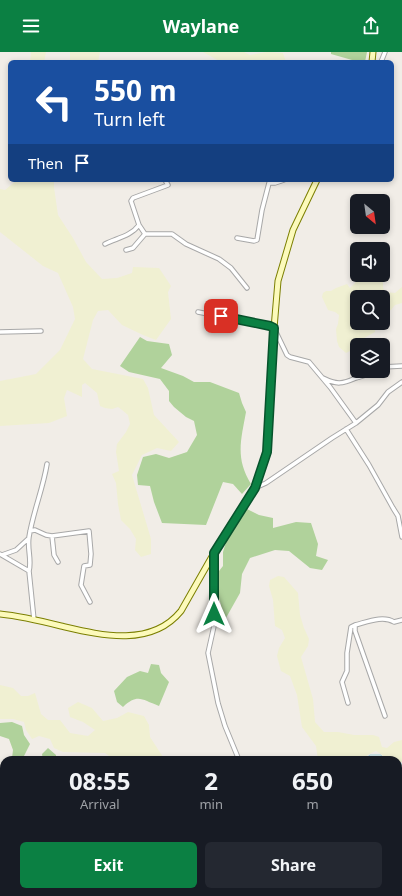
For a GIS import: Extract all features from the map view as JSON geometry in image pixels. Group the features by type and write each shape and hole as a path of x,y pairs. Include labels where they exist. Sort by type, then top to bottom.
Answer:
{"main road":[{"path":"0,614 80,631 109,635 132,636 158,630 170,623 181,611 214,553 255,488 267,452 278,281 293,230 316,182"}],"street":[{"path":"145,234 139,225 131,202 133,198 168,185 166,182"},
{"path":"236,238 254,241 257,240 262,210 269,183 278,182"},
{"path":"105,244 126,236 139,225"},
{"path":"126,250 133,248 145,234 172,234 186,244 219,258 231,268 247,288"},
{"path":"198,312 274,328 287,355 290,357 307,360 356,423"},
{"path":"0,332 41,331"},
{"path":"390,367 402,366"},
{"path":"321,377 334,382 344,383 358,378"},
{"path":"255,488 266,483 356,423 378,405 388,392 402,382"},
{"path":"346,429 369,465 398,516 402,537"},
{"path":"34,620 29,571 30,564 28,539 37,501 44,482 47,464"},
{"path":"30,531 35,530 52,536 90,531 90,565 84,566 81,585 90,602"},
{"path":"52,536 54,555 58,562"},
{"path":"1,555 16,550 28,539"},
{"path":"214,553 214,626 209,647 209,660 218,703 225,726 237,756"},
{"path":"1,555 29,571"},
{"path":"348,703 342,682 347,672 347,653 351,627 355,624 385,619 390,619 394,622 402,620"},
{"path":"355,624 355,631 385,716"}],"green space":[{"path":"31,52 46,52 44,60 30,60"},
{"path":"70,52 100,52 98,60 70,60"},
{"path":"203,52 244,52 250,55 267,52 283,53 285,60 217,60"},
{"path":"331,52 367,52 365,60 352,60 331,54"},
{"path":"15,182 54,182 58,215 86,262 102,279 117,278 132,273 133,267 159,268 171,286 168,292 171,319 156,340 122,325 108,310 98,311 93,320 83,359 92,369 143,379 148,388 154,415 179,442 171,451 157,448 142,455 132,475 151,539 151,554 141,557 135,550 136,539 130,529 121,520 116,483 112,474 119,471 116,452 117,444 130,424 128,415 118,407 112,409 100,406 97,393 85,383 82,385 82,397 67,390 64,398 67,416 49,423 0,426 0,381 36,374 60,350 75,319 73,307 58,273 43,266 0,232 0,189 5,190"},
{"path":"383,282 384,290 350,290 350,330 375,330 375,332 364,338 350,338 350,351 346,353 339,347 337,341 336,329 339,315 328,310 322,297 323,293 326,291 331,291 347,284 350,288 355,283"},
{"path":"402,287 402,303 395,305 391,310 390,292 395,293"},
{"path":"140,337 147,341 169,344 172,355 161,368 183,376 194,382 210,382 239,393 246,412 241,440 241,457 246,475 251,484 242,494 233,484 223,482 206,525 162,523 150,486 138,485 137,475 143,457 156,454 169,458 187,452 197,435 194,421 186,417 169,401 169,391 160,379 129,372 120,366"},
{"path":"247,509 259,515 273,518 273,528 296,522 311,523 318,544 316,556 328,560 322,570 310,568 289,551 275,550 250,558 242,574 240,593 222,625 217,623 216,613 221,605 217,591 219,571 223,566 223,552 226,542"},
{"path":"278,576 284,577 298,593 300,615 309,639 308,646 301,657 313,699 315,722 324,732 373,735 379,737 382,747 387,748 394,742 402,740 402,756 383,756 376,751 366,756 317,756 316,746 302,727 297,695 290,676 281,671 277,656 279,648 285,638 282,630 275,626 273,600 269,586 270,580"},
{"path":"151,664 159,665 161,673 169,682 159,706 144,700 136,699 123,707 117,702 114,691 127,677 140,671 148,673"},
{"path":"0,685 13,688 21,696 28,696 35,693 41,714 48,720 60,720 70,733 88,736 95,730 83,722 70,717 68,708 78,702 92,708 103,721 117,718 128,712 144,716 149,725 150,737 162,756 109,756 105,753 63,752 54,748 50,739 39,736 32,739 26,730 24,722 13,719 0,719"},
{"path":"12,722 22,726 24,735 30,744 24,756 12,756 13,750 9,739 0,736 0,723"},
{"path":"48,748 56,756 42,756 42,754"}],"waterway":[{"path":"369,756 382,756"}],"route":[{"path":"214,614 214,553 255,488 267,452 274,328 221,316"}]}
